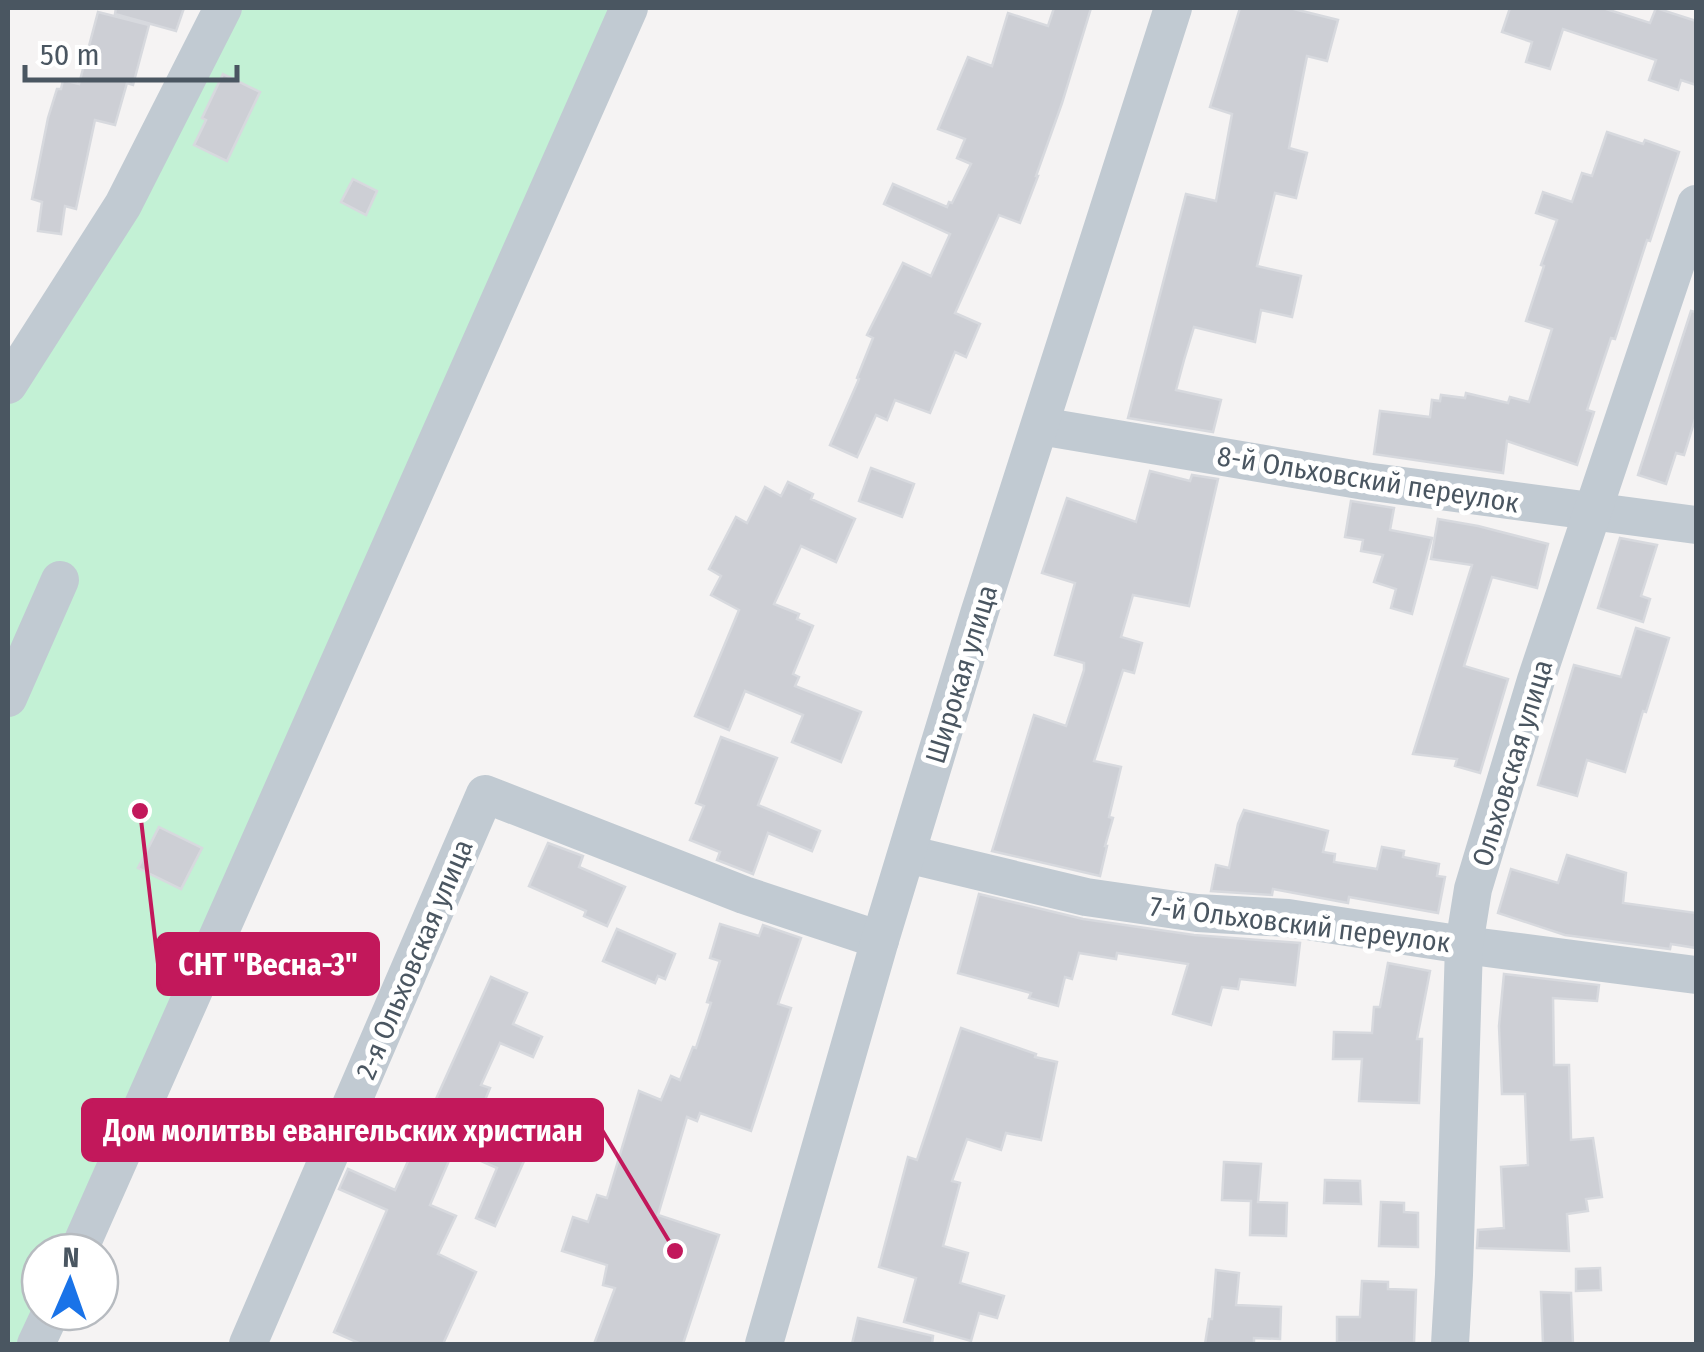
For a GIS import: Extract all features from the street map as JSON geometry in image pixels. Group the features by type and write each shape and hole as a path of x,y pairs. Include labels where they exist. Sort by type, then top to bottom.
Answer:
{"street":[{"path":"8,386 123,205 223,8"},
{"path":"87,1232 630,8"},
{"name":"Широкая улица","path":"764,1344 979,614 1173,8"},
{"name":"Ольховская улица","path":"1450,1344 1464,945 1474,889 1519,737 1696,204"},
{"name":"8-й Ольховский переулок","path":"1040,426 1364,481 1696,525"},
{"path":"8,698 60,580"},
{"name":"2-я Ольховская улица","path":"248,1344 485,794 744,894 880,940"},
{"name":"7-й Ольховский переулок","path":"907,854 1086,896 1197,913 1288,918 1696,976"}],"green space":[{"path":"230,8 629,8 87,1232 20,1232 20,1332 38,1332 36,1344 8,1344 8,370"}],"building":[{"path":"116,8 184,8 176,31 115,14"},
{"path":"1054,8 1091,8 1020,223 999,215 955,313 980,324 966,357 955,352 930,413 895,400 887,420 876,415 857,457 830,445 873,338 867,335 903,263 931,276 950,234 884,204 893,184 947,207 952,203 971,164 957,158 965,139 938,129 968,57 992,66 1008,13 1048,26"},
{"path":"1240,8 1290,8 1338,20 1327,61 1307,56 1289,148 1307,153 1296,198 1275,193 1257,266 1301,276 1292,317 1261,310 1255,342 1194,327 1176,390 1221,400 1213,432 1128,418 1186,194 1216,201 1232,114 1210,107"},
{"path":"1510,8 1603,8 1650,23 1656,8 1696,21 1696,85 1681,80 1678,90 1649,80 1656,60 1563,29 1550,69 1526,62 1532,42 1502,32"},
{"path":"98,12 149,25 133,85 127,83 115,125 95,120 76,209 65,206 61,234 38,231 42,202 32,199 48,118 63,80 79,84"},
{"path":"223,74 260,92 227,161 194,145"},
{"path":"1607,132 1679,152 1587,410 1594,412 1577,465 1507,441 1503,473 1374,454 1380,411 1430,417 1432,400 1440,401 1441,395 1465,398 1466,393 1508,403 1510,397 1529,402 1552,329 1526,321 1557,220 1536,213 1543,192 1572,202 1582,173 1592,176"},
{"path":"353,179 377,191 366,215 341,202"},
{"path":"1691,311 1696,312 1696,416 1684,455 1676,453 1666,484 1638,475"},
{"path":"871,468 914,484 902,517 859,501"},
{"path":"1150,471 1190,481 1192,475 1218,479 1189,606 1133,595 1121,637 1142,643 1134,673 1123,670 1094,761 1121,767 1100,876 992,851 1034,715 1066,726 1084,670 1084,663 1055,655 1075,583 1042,573 1067,498 1136,522"},
{"path":"788,482 813,494 811,499 855,519 836,562 801,546 774,604 799,614 797,619 813,626 793,674 799,677 795,686 861,712 841,762 792,742 803,715 745,691 729,730 695,716 739,610 711,595 721,576 709,569 736,517 747,523 765,487 781,496"},
{"path":"1351,501 1394,508 1390,530 1432,538 1412,614 1391,608 1396,589 1374,582 1383,555 1361,551 1363,540 1345,537"},
{"path":"1438,519 1548,544 1537,588 1492,577 1464,666 1508,679 1480,773 1455,766 1457,759 1413,754 1472,565 1431,559"},
{"path":"1620,538 1657,545 1641,596 1650,599 1643,622 1598,608"},
{"path":"1636,628 1669,638 1625,772 1587,760 1577,796 1538,785 1574,665 1621,677"},
{"path":"721,737 777,758 758,805 820,831 812,851 768,833 753,874 717,860 720,852 690,840 704,806 696,803"},
{"path":"1244,810 1328,831 1323,852 1335,854 1334,862 1377,869 1382,847 1404,851 1403,857 1439,864 1437,876 1445,877 1438,913 1349,897 1348,903 1273,889 1272,895 1211,891 1216,865 1229,868"},
{"path":"159,827 202,848 181,889 138,868"},
{"path":"548,843 583,856 579,867 625,887 607,926 584,916 586,911 529,886"},
{"path":"1567,855 1626,873 1623,903 1696,913 1696,948 1671,944 1670,949 1565,935 1498,913 1511,869 1558,883"},
{"path":"979,894 1083,919 1194,935 1300,943 1295,985 1240,979 1238,989 1222,987 1211,1025 1173,1014 1188,964 1117,953 1116,959 1079,953 1072,979 1065,977 1058,1006 1029,998 1031,993 958,973"},
{"path":"720,924 759,936 763,925 801,938 778,1004 791,1008 751,1131 700,1113 697,1121 687,1117 658,1215 719,1235 683,1344 594,1344 615,1288 603,1285 607,1265 562,1251 573,1217 588,1222 597,1195 607,1198 639,1091 661,1100 671,1076 680,1080 693,1047 696,1048 720,961 710,958"},
{"path":"617,929 675,954 665,979 658,976 655,983 603,961"},
{"path":"1388,963 1430,971 1417,1039 1422,1039 1419,1103 1359,1101 1362,1059 1333,1059 1334,1032 1372,1033 1374,1007 1380,1007"},
{"path":"1504,974 1599,985 1597,1001 1553,998 1554,1065 1569,1065 1571,1140 1593,1138 1602,1197 1586,1199 1588,1211 1567,1214 1569,1251 1477,1248 1478,1230 1504,1228 1501,1167 1528,1165 1525,1094 1502,1094 1499,1026"},
{"path":"491,977 527,993 513,1024 542,1037 533,1057 500,1043 481,1085 490,1088 485,1100 541,1123 495,1226 476,1218 497,1168 454,1149 430,1205 456,1216 438,1254 476,1272 443,1344 361,1344 334,1332 387,1210 339,1189 348,1169 395,1190"},
{"path":"961,1028 1057,1062 1041,1140 1006,1133 1001,1150 967,1139 952,1181 960,1183 943,1246 968,1253 960,1283 1004,1296 997,1318 979,1313 971,1341 904,1322 916,1278 879,1267 908,1157 917,1160"},
{"path":"1224,1162 1261,1164 1258,1202 1287,1203 1286,1236 1250,1235 1251,1201 1222,1200"},
{"path":"1325,1180 1360,1181 1361,1204 1324,1203"},
{"path":"1381,1202 1404,1203 1404,1212 1418,1213 1418,1247 1379,1246"},
{"path":"1600,1268 1601,1290 1576,1291 1576,1269"},
{"path":"1216,1270 1239,1273 1236,1305 1281,1307 1280,1339 1254,1338 1254,1344 1205,1344 1212,1319"},
{"path":"1362,1281 1388,1282 1388,1289 1416,1290 1414,1343 1337,1342 1337,1317 1360,1317"},
{"path":"1541,1292 1571,1293 1573,1344 1543,1344"},
{"path":"858,1318 933,1336 932,1344 852,1344"}],"place":[{"name":"СНТ \"Весна-3\"","path":"140,811"},
{"name":"Дом молитвы евангельских христиан","path":"675,1251"}]}
